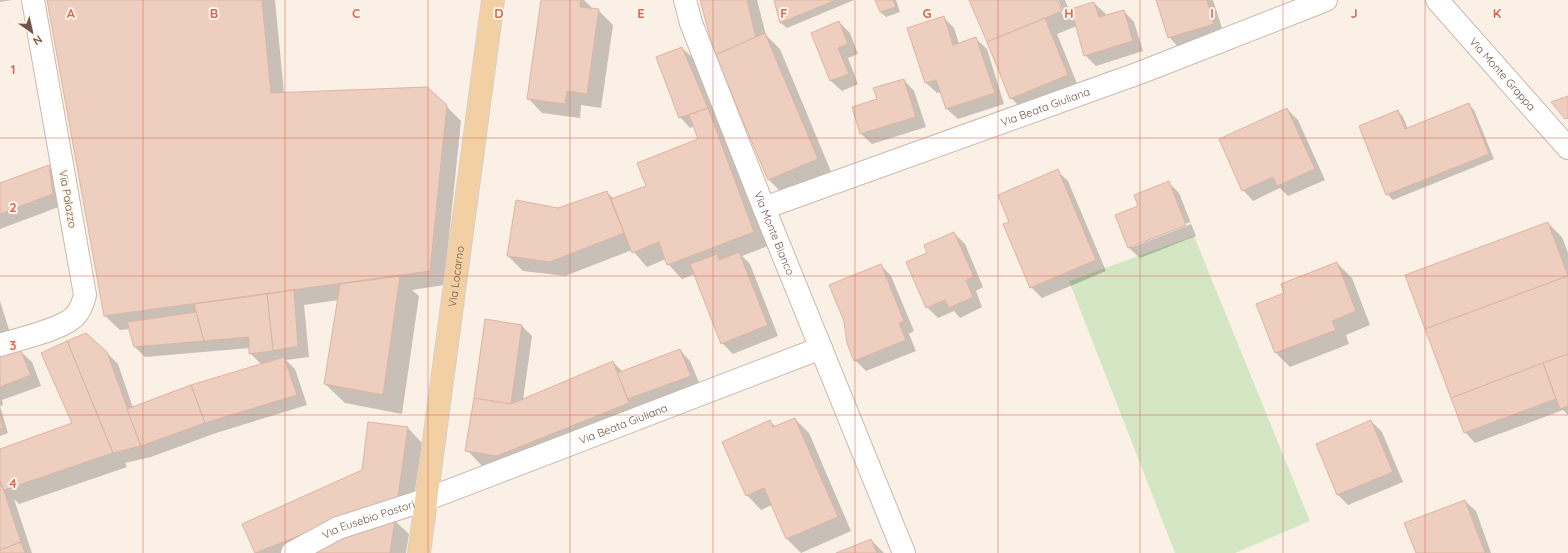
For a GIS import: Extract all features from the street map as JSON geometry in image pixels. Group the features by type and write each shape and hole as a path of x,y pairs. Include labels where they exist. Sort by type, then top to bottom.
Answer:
{"main road":[{"name":"Via Locarno","path":"419,553 493,0"}],"street":[{"name":"Via Palazzo","path":"0,345 58,327 75,317 82,306 85,295 33,0"},
{"name":"Via Monte Bianco","path":"685,0 691,23 764,208 904,553"},
{"name":"Via Beata Giuliana","path":"764,208 1142,72 1326,0"},
{"name":"Via Monte Grappa","path":"1437,0 1568,148"},
{"name":"Via Beata Giuliana","path":"425,500 821,348"},
{"name":"Via Eusebio Pastori","path":"292,553 338,528 425,500"}],"green space":[{"path":"1194,236 1310,521 1235,553 1175,553 1069,281"}],"building":[{"path":"47,0 262,0 271,93 427,87 447,105 430,271 104,316"},
{"path":"541,0 581,0 580,7 599,9 587,94 567,91 565,104 527,99"},
{"path":"700,0 747,0 756,38 715,55"},
{"path":"774,0 836,0 780,23"},
{"path":"875,0 893,0 896,7 880,12"},
{"path":"969,0 1057,0 1062,11 987,42"},
{"path":"1156,0 1207,0 1214,24 1168,38"},
{"path":"1094,2 1099,17 1124,10 1133,41 1084,56 1071,9"},
{"path":"944,16 953,45 976,37 995,93 946,109 936,80 925,83 907,28"},
{"path":"1045,18 1068,75 1010,99 987,42"},
{"path":"839,21 848,44 838,48 849,74 830,81 811,33"},
{"path":"765,33 818,159 768,180 715,55"},
{"path":"682,47 708,108 679,118 656,57"},
{"path":"904,79 916,117 860,134 852,107 877,99 873,88"},
{"path":"1568,96 1568,118 1565,119 1551,102"},
{"path":"1469,103 1489,154 1386,195 1359,126 1398,110 1405,129"},
{"path":"708,108 754,232 667,265 659,242 632,253 611,199 646,186 637,163 698,139 689,115"},
{"path":"1287,108 1315,169 1277,186 1273,177 1242,191 1219,139"},
{"path":"49,165 53,194 0,214 0,183"},
{"path":"1058,169 1096,260 1030,288 1003,224 1009,222 998,195"},
{"path":"1169,181 1186,225 1128,248 1115,215 1138,206 1134,195"},
{"path":"607,191 624,233 550,262 507,256 516,200 558,208"},
{"path":"1548,222 1568,276 1425,329 1405,275"},
{"path":"954,232 974,277 966,280 973,297 949,308 945,300 926,308 906,262 927,253 924,245"},
{"path":"739,252 768,325 721,344 690,264 717,254 719,260"},
{"path":"1337,262 1356,311 1332,321 1336,330 1275,353 1256,304 1284,293 1281,284"},
{"path":"881,264 904,321 899,323 906,340 854,361 847,343 844,321 829,285"},
{"path":"400,276 383,395 324,384 340,284"},
{"path":"1568,276 1568,354 1451,398 1425,329"},
{"path":"294,290 298,346 273,351 267,294"},
{"path":"267,294 273,351 249,354 249,337 204,341 194,304"},
{"path":"196,312 204,341 134,347 127,322"},
{"path":"485,319 522,325 511,404 474,398"},
{"path":"86,333 107,352 141,446 113,453 67,341"},
{"path":"67,341 113,453 4,490 0,479 0,449 72,423 41,353"},
{"path":"680,349 691,376 628,399 617,373"},
{"path":"21,351 31,375 0,387 0,357"},
{"path":"1568,354 1568,406 1560,409 1543,363"},
{"path":"284,357 297,395 205,423 191,385"},
{"path":"613,361 629,403 497,456 465,451 474,398 511,404"},
{"path":"1543,363 1556,399 1464,433 1451,398"},
{"path":"191,385 205,423 141,446 127,409"},
{"path":"0,417 3,428 0,429"},
{"path":"795,418 838,517 786,539 764,488 746,496 722,442 770,420 773,427"},
{"path":"1371,420 1393,472 1337,495 1316,444"},
{"path":"368,422 408,427 398,497 255,553 242,524 362,470"},
{"path":"2,485 21,542 0,550 0,486"},
{"path":"1465,500 1485,553 1416,553 1404,523"},
{"path":"395,519 390,553 306,553 335,536"},
{"path":"871,539 877,553 836,553"},
{"path":"21,542 25,553 0,553 0,550"}]}
